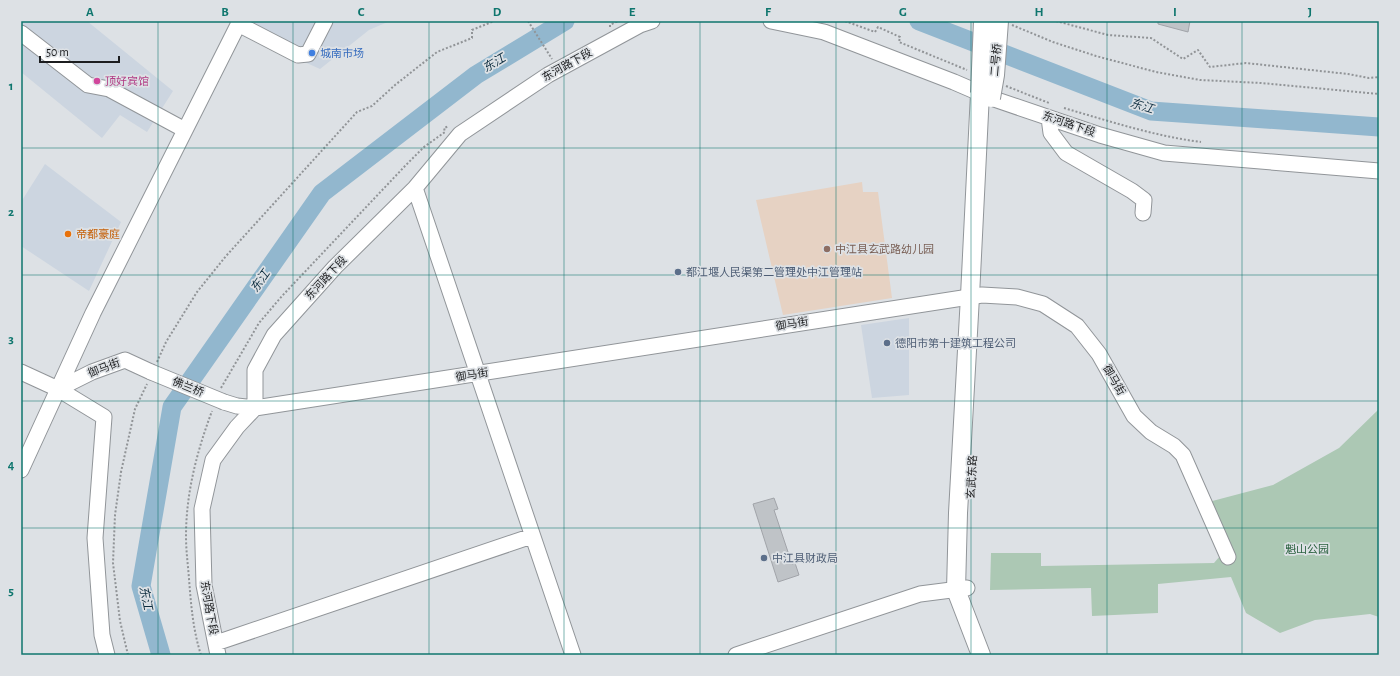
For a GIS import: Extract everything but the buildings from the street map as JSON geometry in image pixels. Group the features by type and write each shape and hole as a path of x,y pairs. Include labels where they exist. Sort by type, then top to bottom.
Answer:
{"main road":[{"name":"二号桥","path":"983,21 985,96"},
{"name":"二号桥","path":"985,96 1004,22"},
{"name":"玄武东路","path":"981,655 962,589 958,513 976,296 985,96"},
{"name":"玄武东路","path":"962,589 994,655"}],"street":[{"path":"21,470 93,313 239,22 298,55 308,54 325,21"},
{"name":"东河路下段","path":"217,649 204,585 202,509 213,460 237,427 255,408 255,370 274,335 335,267 415,188 460,134 548,75 640,25 652,21"},
{"name":"东河路下段","path":"771,21 824,32 985,96 1052,112 1100,135 1164,152 1379,171"},
{"path":"21,33 88,85 109,89 185,130"},
{"path":"1052,112 1051,133 1066,153 1132,191 1144,200 1143,213"},
{"path":"415,188 573,655"},
{"name":"御马街","path":"219,400 237,406 255,408 976,296 1017,297 1043,304 1077,326 1099,354 1134,416 1151,432 1174,446 1183,455 1228,557"},
{"name":"御马街","path":"58,389 92,372 125,360 152,372"},
{"path":"21,372 58,389 104,417 95,538 102,635 107,655"},
{"name":"佛兰桥","path":"152,372 219,400"},
{"path":"217,649 532,536"},
{"path":"736,655 920,594 962,589"}],"path":[{"path":"128,655 120,621 114,563 115,515 121,472 135,409 166,342 197,292 226,256 357,112 372,106 395,85 437,52 472,38 472,30 494,21"},
{"path":"528,21 555,63"},
{"path":"611,31 610,25 618,21"},
{"path":"845,21 875,32 878,27 900,37 898,42 970,71"},
{"path":"1056,21 1108,35 1151,38 1183,59 1198,50 1210,67 1246,63 1348,74 1369,78 1379,77"},
{"path":"1004,22 1053,42 1096,56 1156,72 1200,80 1261,83 1379,94"},
{"path":"1005,85 1052,112"},
{"path":"1062,108 1150,133 1176,139 1205,143"},
{"path":"201,655 191,611 186,536 189,500 195,465 203,436 219,400 259,323 287,290 424,147 445,132 444,128 451,125"},
{"path":"424,147 429,151"}],"shaded area":[{"name":"顶好宾馆","path":"21,21 87,21 173,91 147,132 120,115 102,138 21,72"},
{"name":"城南市场","path":"255,21 390,21 369,30 320,69 247,36"},
{"name":"帝都豪庭","path":"45,164 121,222 89,291 21,246 21,202"},
{"name":"中江县玄武路幼儿园","path":"862,182 863,192 878,192 892,298 783,315 756,200"},
{"name":"德阳市第十建筑工程公司","path":"909,318 909,395 872,398 861,325"}],"green space":[{"name":"魁山公园","path":"1379,409 1379,617 1370,614 1315,620 1280,633 1246,613 1231,577 1158,584 1158,613 1092,616 1091,588 990,590 991,553 1041,553 1041,566 1214,563 1220,556 1201,504 1273,485 1339,448"}],"waterway":[{"name":"东江","path":"161,655 141,586 172,407 322,193 476,75 565,21"},
{"name":"东江","path":"919,21 1151,111 1379,127"}],"place":[{"name":"城南市场","path":"312,53"},
{"name":"顶好宾馆","path":"97,81"},
{"name":"帝都豪庭","path":"68,234"},
{"name":"中江县玄武路幼儿园","path":"827,249"},
{"name":"都江堰人民渠第二管理处中江管理站","path":"678,272"},
{"name":"德阳市第十建筑工程公司","path":"887,343"},
{"name":"中江县财政局","path":"764,558"}]}
